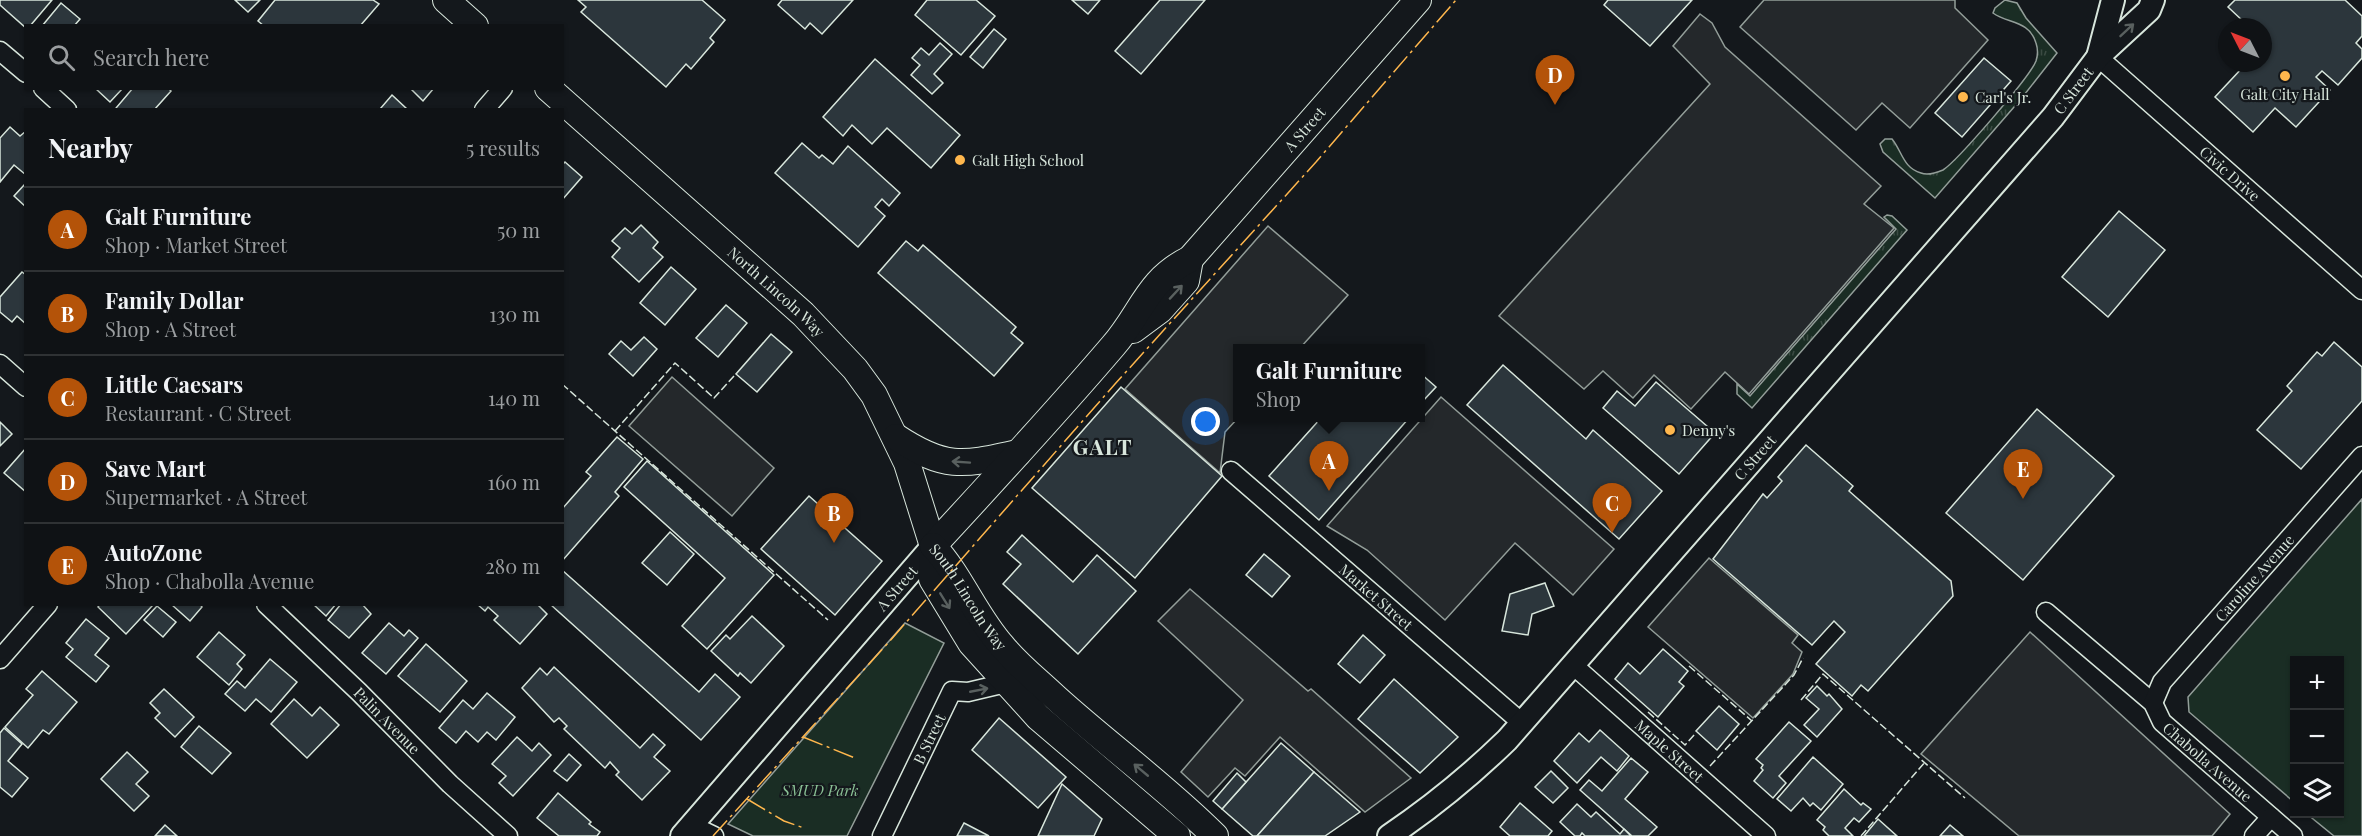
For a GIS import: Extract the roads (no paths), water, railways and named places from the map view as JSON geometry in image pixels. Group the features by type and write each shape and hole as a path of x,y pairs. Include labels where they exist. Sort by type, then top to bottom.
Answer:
{"main road":[{"path":"446,0 473,24"},
{"name":"A Street","path":"933,546 1115,344 1160,280 1172,268 1190,259 1418,0"},
{"name":"North Lincoln Way","path":"550,90 803,314 832,342 855,369 874,395 896,437 907,463 933,546"},
{"path":"896,437 921,454 958,463 971,463 1018,453"},
{"name":"South Lincoln Way","path":"933,546 932,579 971,643 1006,683 1062,739 1177,836"},
{"name":"South Lincoln Way","path":"933,546 950,564 959,582 1002,647 1073,713 1186,807 1215,836"}],"street":[{"name":"C Street","path":"2098,57 2113,0"},
{"name":"C Street","path":"1389,836 1430,808 1474,773 1522,723 2053,117 2098,57 2149,10 2153,0"},
{"path":"0,51 24,71"},
{"name":"Civic Drive","path":"2098,57 2362,290"},
{"path":"45,90 65,108"},
{"path":"486,108 501,90"},
{"path":"0,364 24,385"},
{"name":"Caroline Avenue","path":"2153,703 2162,682 2362,456"},
{"name":"Market Street","path":"1231,471 1522,723"},
{"name":"A Street","path":"687,830 933,546"},
{"path":"0,659 46,606"},
{"name":"Palin Avenue","path":"268,606 359,692 450,784 507,836"},
{"name":"Chabolla Avenue","path":"2046,612 2153,703 2162,722 2293,836"},
{"name":"Maple Street","path":"1573,665 1766,836"},
{"name":"B Street","path":"882,836 952,691 968,692 1006,683"},
{"path":"2254,836 2271,817"},
{"path":"687,830 714,836"}],"place":[{"name":"Galt City Hall","path":"2285,76"},
{"name":"Carl's Jr.","path":"1963,97"},
{"name":"Save Mart","path":"1555,105"},
{"name":"Galt High School","path":"960,160"},
{"name":"Denny's","path":"1670,430"},
{"name":"Galt Furniture","path":"1329,491"},
{"name":"AutoZone","path":"2023,499"},
{"name":"Little Caesars","path":"1612,533"},
{"name":"Family Dollar","path":"834,543"}],"district":[{"name":"GALT","path":"1103,446"}],"park label":[{"name":"SMUD Park","path":"820,790"}]}
